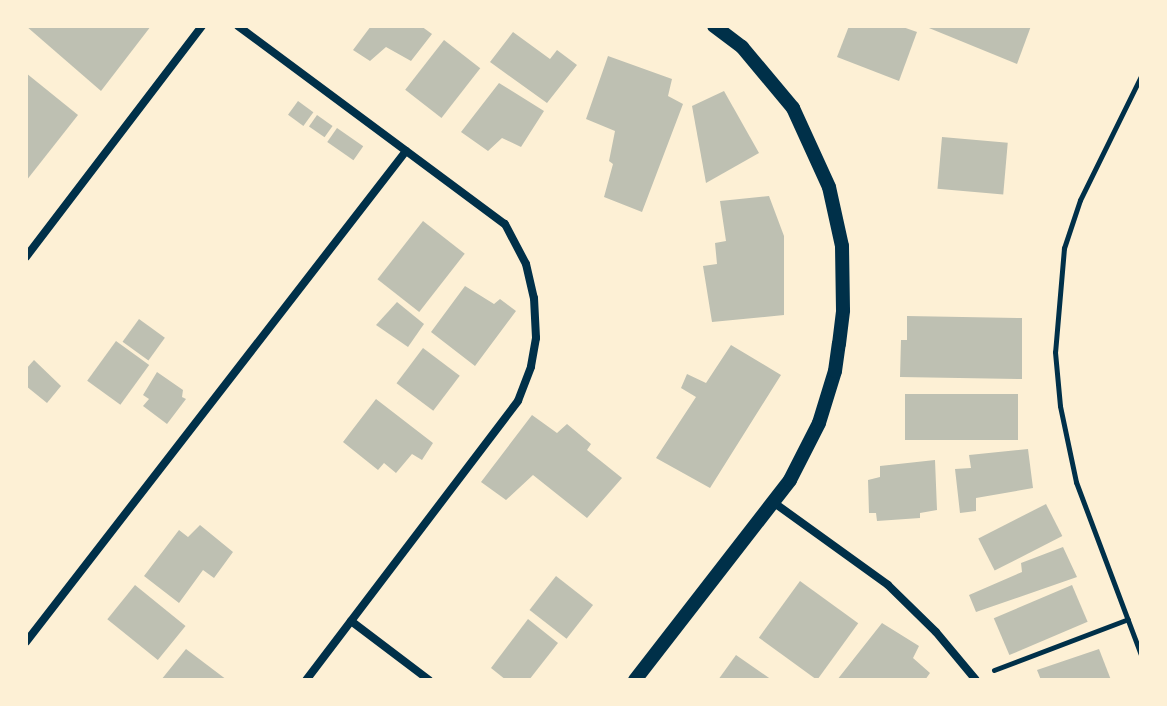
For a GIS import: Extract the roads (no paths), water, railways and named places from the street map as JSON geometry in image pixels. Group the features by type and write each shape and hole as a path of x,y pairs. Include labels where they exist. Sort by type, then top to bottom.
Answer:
{"street":[{"path":"26,257 202,26"},
{"path":"238,26 505,224 526,264 534,298 536,338 531,367 518,401 306,680"},
{"path":"635,680 790,480 807,448 835,371 843,310 842,246 829,187 793,108 742,47 714,26"},
{"path":"26,642 406,151"},
{"path":"773,502 888,585 936,632 976,680"},
{"path":"351,621 429,680"}]}
